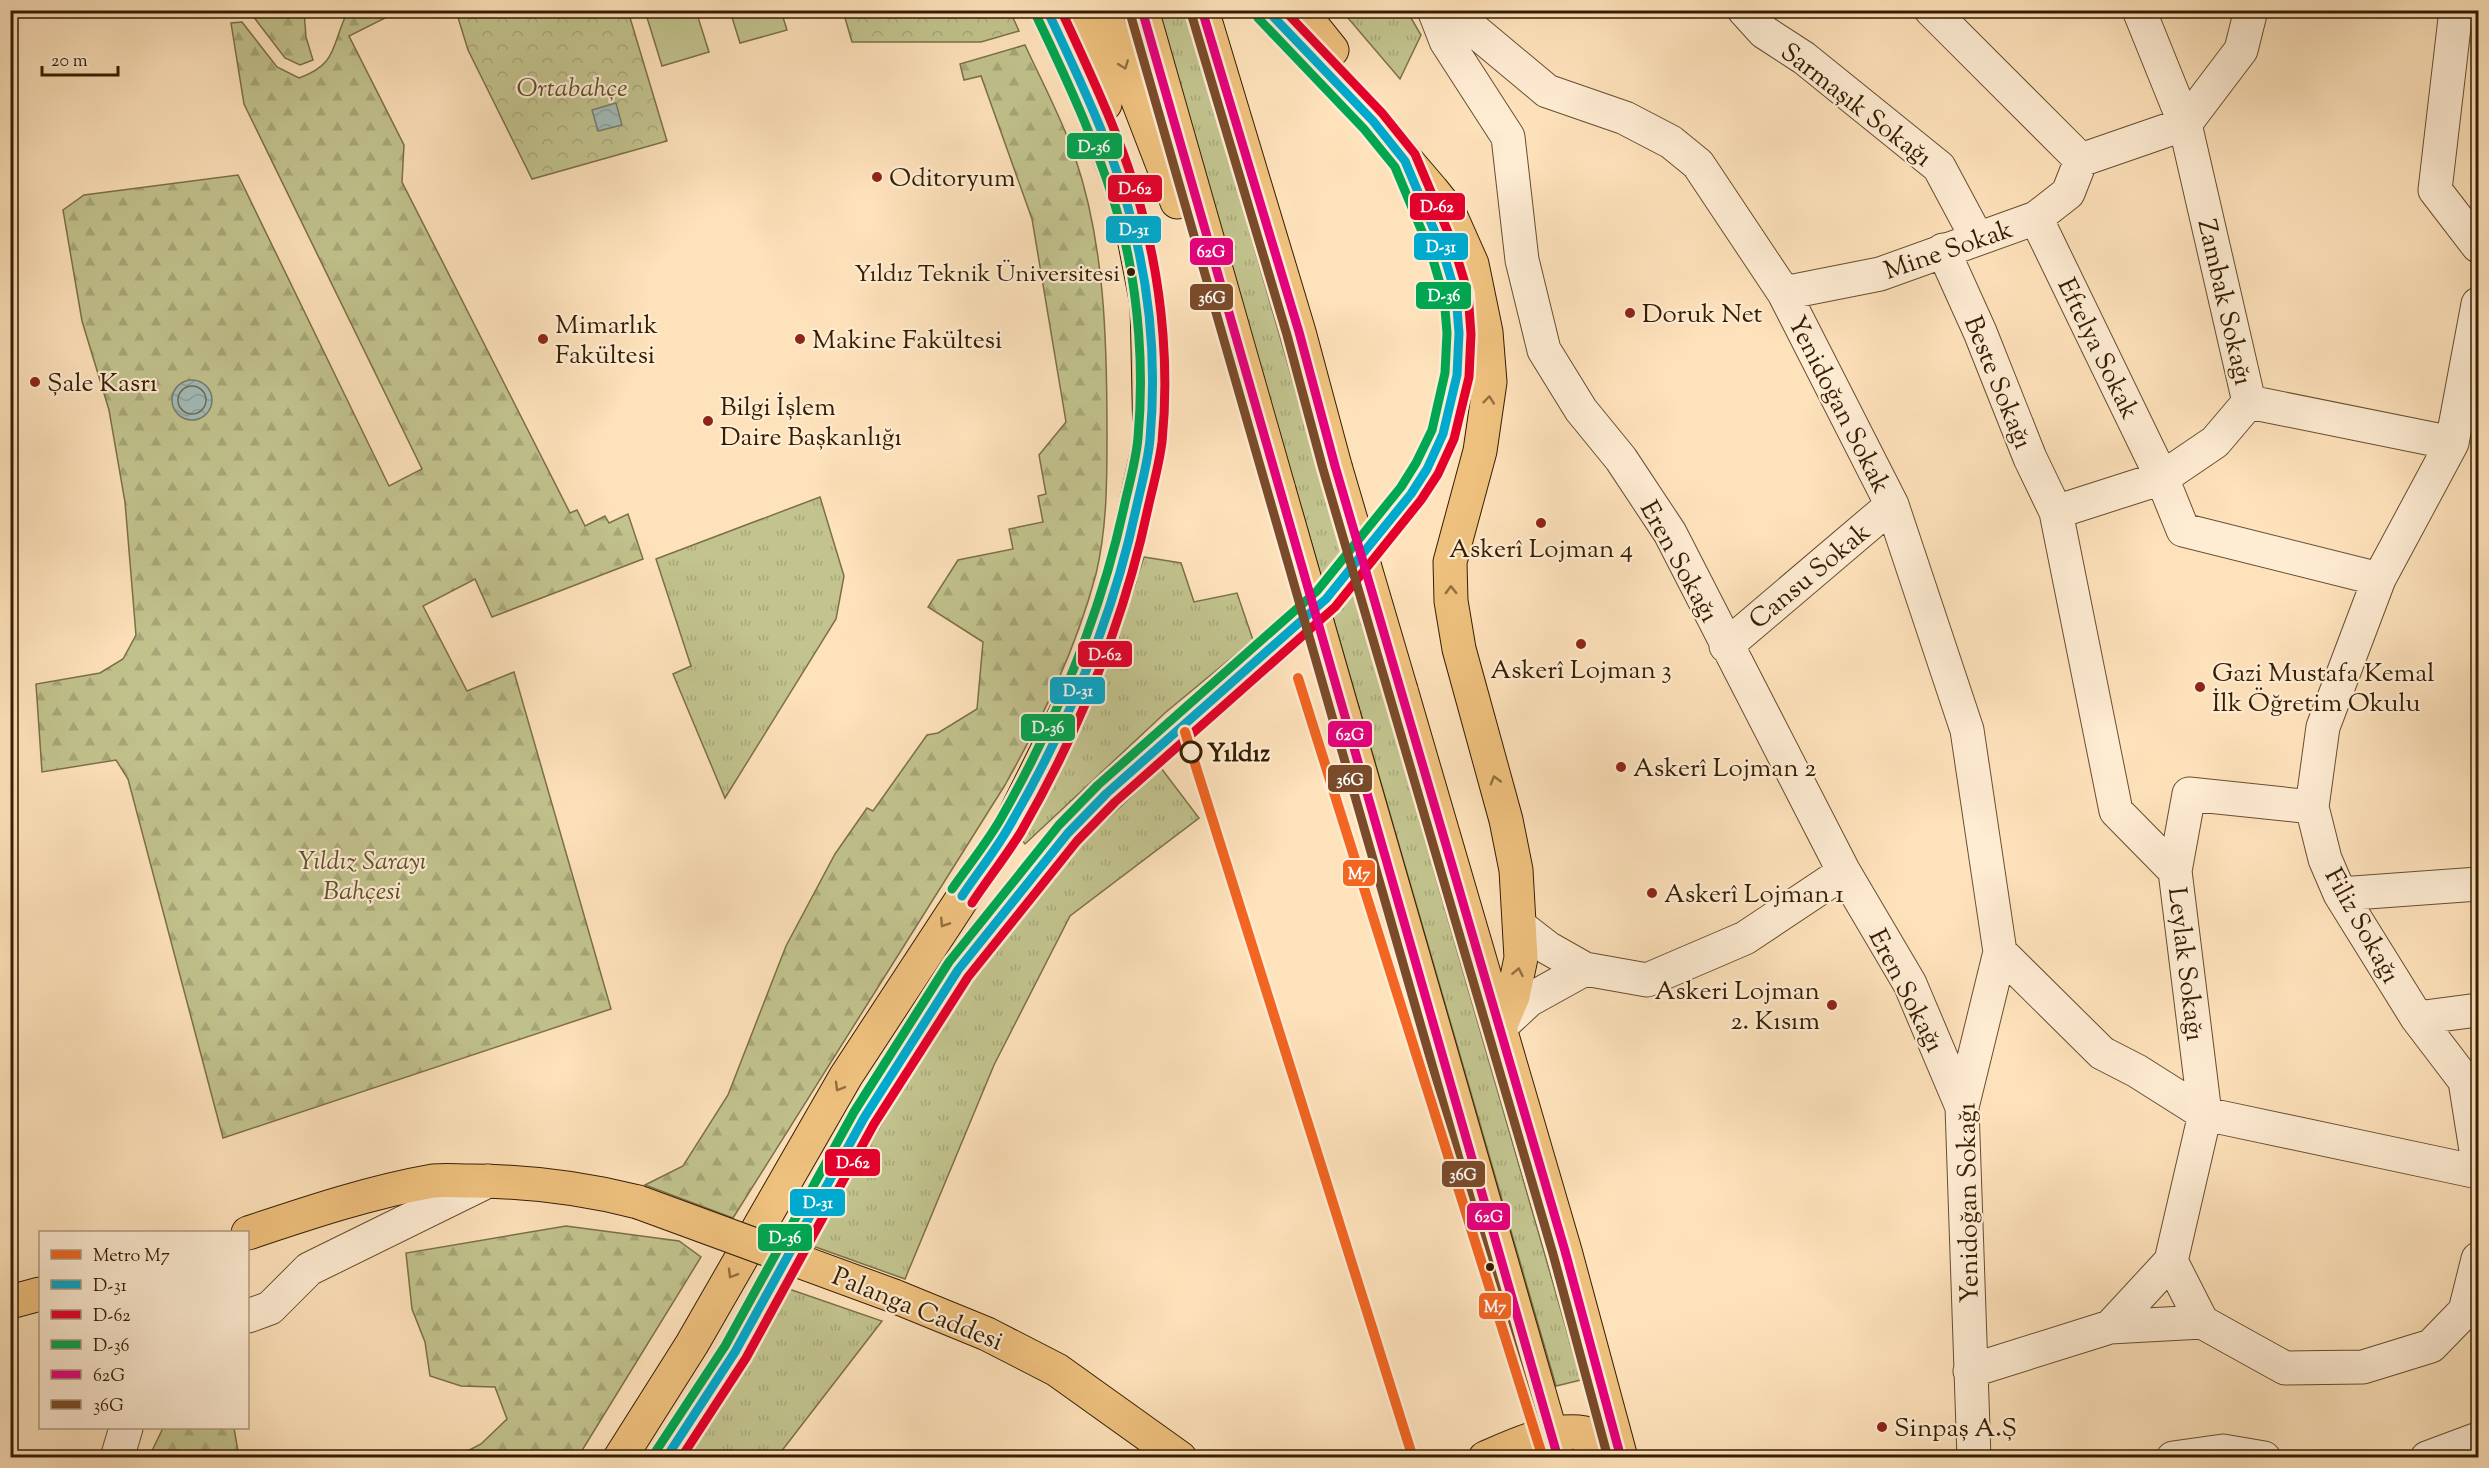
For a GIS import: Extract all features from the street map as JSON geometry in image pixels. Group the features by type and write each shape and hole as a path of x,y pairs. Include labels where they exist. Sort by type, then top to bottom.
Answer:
{"main road":[{"path":"1047,10 1093,112 1127,203"},
{"path":"620,1458 692,1344 846,1076 1009,827 1064,720 1102,630 1119,580 1136,515 1150,440 1147,304 1127,203 1124,169 1111,120 1069,10"},
{"path":"1103,10 1189,233 1217,274"},
{"path":"1142,10 1555,1446"},
{"path":"1202,10 1299,332 1335,466 1500,1027 1621,1458"},
{"path":"1267,10 1373,121 1448,210 1472,264 1486,332 1490,382 1487,413 1467,506 1450,562 1451,601 1459,649 1506,820 1516,870 1521,958 1514,996 1500,1027"},
{"path":"1300,10 1354,79 1373,121"},
{"path":"666,1458 735,1352 864,1118 958,970 1068,833 1099,801 1326,599 1400,509 1427,469 1443,434 1457,375 1459,333 1456,295 1442,249 1405,161"},
{"name":"Palanga Caddesi","path":"249,1233 327,1207 435,1181 488,1181 581,1190 638,1202 894,1296 987,1334 1057,1370 1180,1458"},
{"path":"10,1302 39,1294"},
{"path":"1529,1458 1555,1446 1571,1430 1585,1432 1594,1458"},
{"path":"1485,1458 1527,1441 1555,1446"}],"street":[{"name":"Eren Sokağı","path":"1434,10 1446,41 1508,136 1522,260 1544,350 1581,410 1621,459 1670,533 1844,872 1910,984 1962,1107"},
{"name":"Yenidoğan Sokak","path":"1450,10 1547,91 1624,118 1671,142 1698,164 1784,293 1892,505 1967,730 2000,952"},
{"name":"Sarmaşık Sokağı","path":"1744,10 1764,32 1804,58 1939,168 1977,238"},
{"path":"1931,10 2081,160 2185,124 2241,50 2251,10"},
{"name":"Zambak Sokağı","path":"2056,512 2162,478 2215,442 2249,402 2185,124 2139,10"},
{"path":"2456,10 2435,190 2478,246"},
{"name":"Mine Sokak","path":"1784,293 1880,274 2036,218 2068,194 2081,160"},
{"name":"Eftelya Sokak","path":"2036,218 2162,478 2183,530 2379,579"},
{"name":"Beste Sokağı","path":"1943,250 1980,332 2030,458 2056,512"},
{"name":"Filiz Sokağı","path":"2478,304 2452,443 2379,579 2323,727 2312,807 2325,859 2340,894 2417,1018 2465,1081 2478,1164"},
{"path":"2249,402 2452,443"},
{"name":"Cansu Sokak","path":"1726,646 1892,505"},
{"name":"Leylak Sokağı","path":"2056,512 2116,811 2175,871 2205,1114 2170,1261"},
{"path":"2175,871 2189,794 2312,807"},
{"path":"1521,927 1548,948 1585,969 1647,980 1744,938 1844,872"},
{"path":"2340,894 2478,884"},
{"path":"2000,952 2102,1053 2137,1071 2205,1114 2478,1172"},
{"name":"Yenidoğan Sokağı","path":"1974,1458 1962,1107 2000,952"},
{"path":"1500,1027 1529,1000 1585,969"},
{"path":"2417,1018 2478,1010"},
{"path":"249,1316 270,1308 309,1269 488,1181"},
{"path":"1970,1371 2110,1327 2202,1322 2285,1368 2363,1367 2431,1346 2465,1311 2478,1259"},
{"path":"2110,1327 2170,1261 2202,1322"},
{"path":"117,1458 126,1429"},
{"path":"2427,1458 2478,1439"},
{"path":"2173,1458 2223,1450 2264,1458"}],"green space":[{"path":"249,11 304,11 306,37 313,60 300,65 285,58"},
{"name":"Yıldız Sarayı Bahçesi","path":"348,11 388,11 391,15 349,36 404,145 402,182 570,513 577,510 585,526 605,516 609,523 628,514 643,559 492,617 475,579 423,606 467,691 514,672 611,1009 223,1138 128,779 116,760 42,772 36,684 100,673 123,659 136,635 125,502 109,410 82,321 63,210 84,195 238,175 389,486 422,469 244,104 231,23 242,22 277,67 299,78 312,72 328,59"},
{"name":"Ortabahçe","path":"456,11 628,11 667,141 532,179 468,50"},
{"path":"645,11 696,11 709,52 662,66"},
{"path":"730,11 781,11 787,30 740,43"},
{"path":"843,11 1010,11 1019,31 981,42 852,42"},
{"path":"1157,11 1186,11 1581,1380 1556,1386"},
{"path":"1342,11 1407,11 1421,35 1400,79"},
{"path":"1025,45 1075,157 1093,224 1098,259 1105,329 1107,452 1104,522 1096,574 1079,629 1057,682 1005,785 733,1218 645,1185 683,1166 728,1095 786,946 835,854 867,808 873,811 927,735 938,733 977,709 983,642 928,607 958,560 1013,549 1009,529 1043,522 1038,496 1046,494 1039,455 1066,422 1032,219 981,76 964,80 960,64"},
{"path":"820,497 844,576 836,619 725,798 673,674 691,666 656,559"},
{"path":"1144,557 1181,563 1194,602 1237,593 1253,640 1166,712 1025,844 1018,835 1082,727 1111,655"},
{"path":"1161,768 1199,818 1070,916 994,1065 905,1279 810,1245 917,1064 980,963 1058,866"},
{"path":"566,1226 679,1241 701,1257 578,1457 456,1457 481,1444 507,1419 495,1387 461,1386 430,1376 425,1342 412,1309 406,1253"},
{"path":"786,1288 882,1321 777,1457 678,1458"},
{"path":"163,1429 234,1429 239,1457 149,1457"}],"water":[{"path":"616,103 622,125 598,131 592,110"},
{"path":"192,380 200,381 206,386 211,392 211,408 206,414 200,419 192,420 184,419 178,414 173,408 172,400 173,392 178,386 184,381"}],"metro line":[{"name":"M7","path":"1298,678 1543,1458"},
{"name":"M7","path":"1185,732 1413,1458"}],"transit line":[{"name":"D-31","path":"962,896 1010,825 1069,711 1101,632 1114,592 1126,551 1150,439 1151,335 1145,282 1134,231 1108,146 1047,10"},
{"name":"D-62","path":"972,903 1021,832 1042,794 1097,675 1113,634 1138,551 1162,442 1165,389 1163,335 1157,281 1146,228 1120,144 1061,10"},
{"name":"62G","path":"1142,10 1558,1458"},
{"name":"62G","path":"1202,10 1299,332 1335,466 1565,1251 1621,1458"},
{"name":"D-31","path":"666,1458 735,1352 864,1118 958,970 1068,833 1107,793 1326,599 1411,494 1427,469 1443,434 1457,375 1459,333 1456,295 1442,249 1405,161 1373,121 1267,10"},
{"name":"D-62","path":"681,1458 746,1358 874,1124 968,977 1077,841 1115,802 1335,607 1421,500 1438,474 1454,439 1469,377 1471,334 1468,293 1453,244 1415,154 1382,113 1284,10"},
{"name":"36G","path":"1130,13 1545,1458"},
{"name":"36G","path":"1191,13 1287,335 1323,469 1553,1254 1608,1458"},
{"name":"D-36","path":"952,889 1000,820 1058,707 1102,589 1114,548 1138,438 1139,335 1133,283 1123,233 1096,149 1036,15"},
{"name":"D-36","path":"656,1451 725,1346 854,1112 949,962 1059,825 1098,785 1317,591 1401,487 1432,430 1445,373 1447,333 1444,297 1431,253 1395,167 1364,129 1258,18"}],"place":[{"name":"Oditoryum","path":"877,177"},
{"name":"Yıldız Teknik Üniversitesi","path":"1131,272"},
{"name":"Doruk Net","path":"1630,313"},
{"name":"Mimarlık Fakültesi","path":"543,339"},
{"name":"Makine Fakültesi","path":"800,339"},
{"name":"Şale Kasrı","path":"35,382"},
{"name":"Bilgi İşlem Daire Başkanlığı","path":"708,421"},
{"name":"Askerî Lojman 4","path":"1541,523"},
{"name":"Askerî Lojman 3","path":"1581,644"},
{"name":"Gazi Mustafa Kemal İlk Öğretim Okulu","path":"2200,687"},
{"name":"Yıldız","path":"1191,752"},
{"name":"Askerî Lojman 2","path":"1621,767"},
{"name":"Askerî Lojman 1","path":"1652,893"},
{"name":"Askeri Lojman 2. Kısım","path":"1832,1005"},
{"name":"Sinpaş A.Ş","path":"1882,1427"}]}
